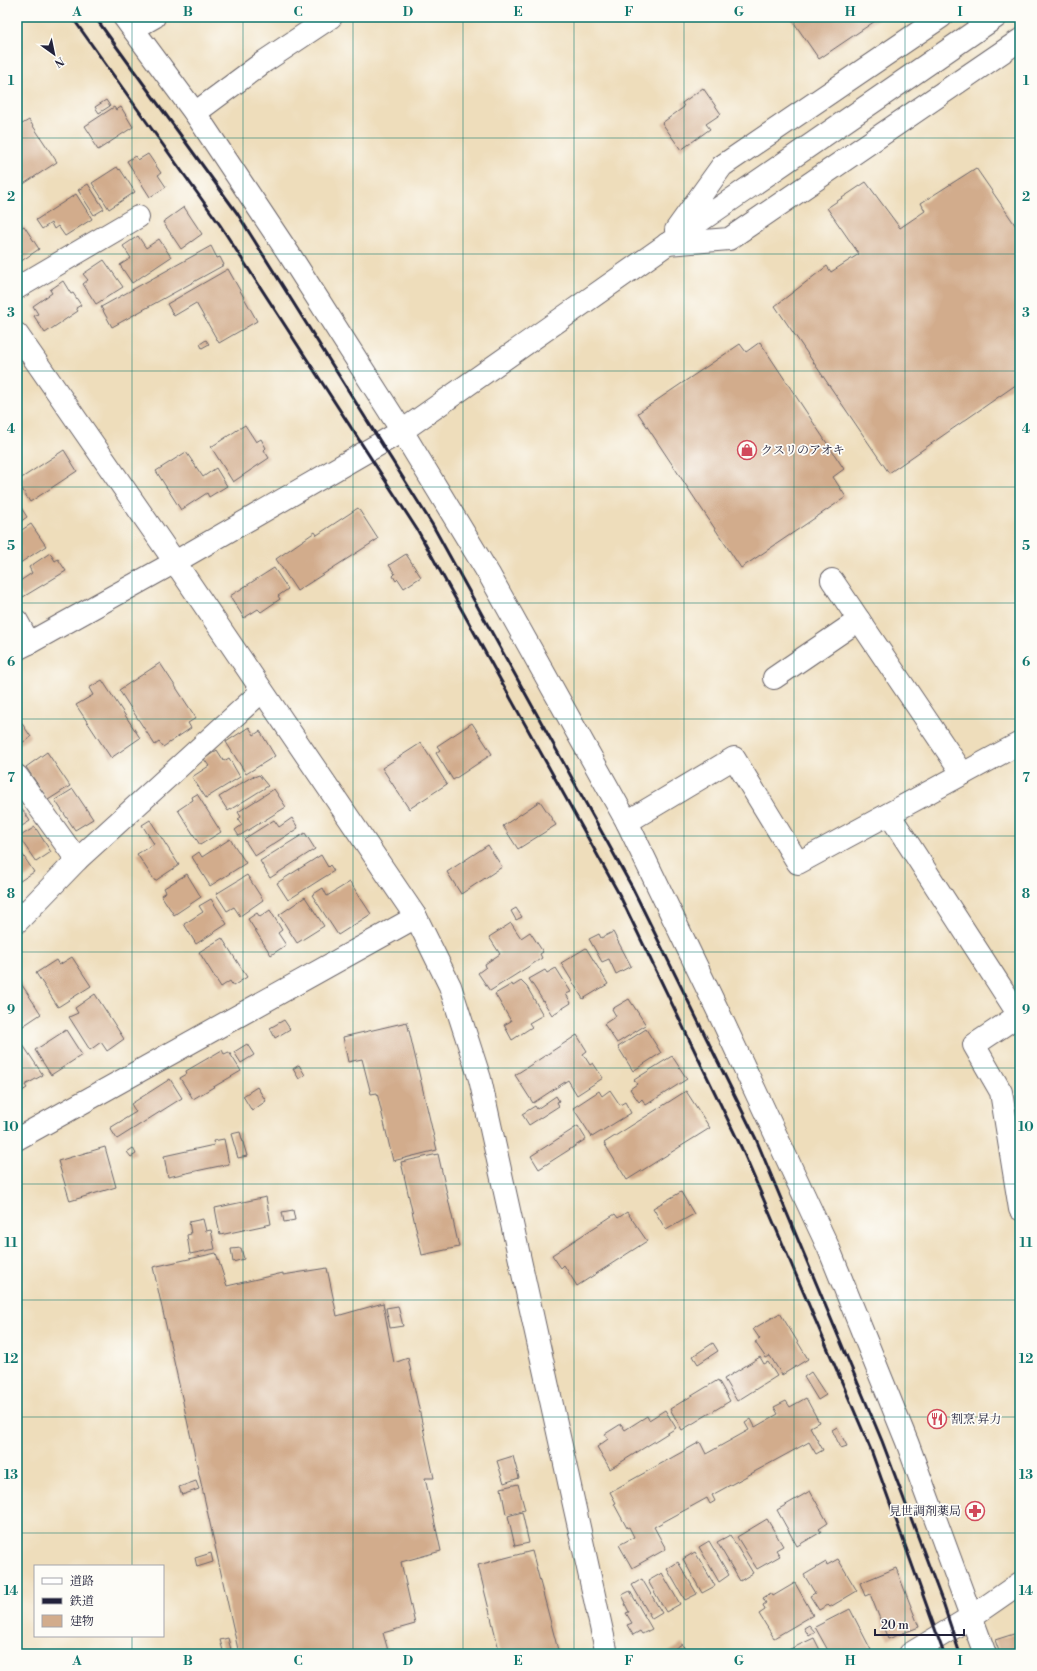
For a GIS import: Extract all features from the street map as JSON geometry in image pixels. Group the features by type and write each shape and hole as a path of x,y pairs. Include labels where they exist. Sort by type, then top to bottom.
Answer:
{"street":[{"path":"154,17 129,23 195,114 286,251 402,431 490,576 627,822 715,1004 829,1249 907,1442 985,1654"},
{"path":"195,114 265,61 331,17"},
{"path":"666,244 722,166 941,17"},
{"path":"17,621 23,646 175,562 402,431 666,244 996,17"},
{"path":"666,244 729,239 1020,40"},
{"path":"17,288 138,217"},
{"path":"17,334 175,562 416,917 450,986 480,1079 607,1654"},
{"path":"832,580 962,774"},
{"path":"774,678 859,620"},
{"path":"19,914 262,691"},
{"path":"627,822 734,758 798,863 1020,743"},
{"path":"17,776 77,860"},
{"path":"888,814 1019,1014 974,1045 1001,1092 1020,1209"},
{"path":"17,1139 416,917"},
{"path":"910,1654 971,1617 1020,1583"}],"building":[{"path":"790,17 881,17 819,59"},
{"path":"703,88 721,114 706,124 710,129 681,150 662,123 684,107 682,103"},
{"path":"106,100 110,106 99,113 95,107"},
{"path":"114,107 116,110 121,107 133,127 98,150 92,141 94,140 85,126"},
{"path":"29,120 57,162 22,185 17,177 17,127"},
{"path":"148,154 161,173 158,175 166,187 150,197 127,161 135,156 138,160"},
{"path":"117,167 119,170 120,169 135,192 109,209 92,183"},
{"path":"976,168 1020,232 1020,382 889,473 775,306 827,266 831,272 859,254 827,208 866,182 900,228 925,211 921,203"},
{"path":"88,184 104,209 94,215 78,190"},
{"path":"76,194 92,219 65,236 58,226 54,229 51,223 42,229 36,220"},
{"path":"184,207 202,234 181,249 163,222"},
{"path":"24,226 39,249 17,264 17,230"},
{"path":"138,236 146,248 159,239 171,257 132,283 120,265 131,258 123,246"},
{"path":"211,246 217,258 220,257 224,265 112,327 101,307"},
{"path":"104,260 123,287 96,304 83,284 88,280 83,274"},
{"path":"228,269 257,321 219,343 196,303 174,316 167,304"},
{"path":"63,281 71,294 73,293 81,305 76,308 78,311 45,333 34,316 38,314 33,306 52,293 50,290"},
{"path":"206,340 209,344 202,348 200,344"},
{"path":"760,342 844,469 833,477 846,497 741,568 638,413 740,344 746,352"},
{"path":"245,425 256,442 261,439 266,448 264,450 269,458 233,482 211,447"},
{"path":"64,450 77,471 30,502 17,481"},
{"path":"186,452 203,477 216,468 227,486 209,497 207,493 181,510 156,471"},
{"path":"17,501 27,517 17,524"},
{"path":"358,508 378,539 297,591 276,559 315,532 317,535"},
{"path":"31,524 46,546 17,565 17,533"},
{"path":"50,553 55,561 58,559 66,571 23,597 17,588 17,583 32,573 29,567"},
{"path":"406,554 421,577 404,588 398,579 396,581 393,576 395,574 389,565"},
{"path":"274,568 288,589 278,596 280,599 261,612 258,609 244,618 230,596"},
{"path":"160,663 196,718 188,723 191,728 163,747 159,742 155,745 119,690"},
{"path":"102,680 140,738 111,758 76,705 93,695 89,688"},
{"path":"17,716 31,737 17,746"},
{"path":"472,723 492,754 453,780 436,753 440,750 437,746"},
{"path":"249,727 254,735 260,731 275,756 246,774 226,742"},
{"path":"421,743 447,784 409,809 382,768"},
{"path":"217,750 224,761 229,758 240,777 206,798 192,777 209,766 204,759"},
{"path":"47,752 70,786 48,800 26,767"},
{"path":"259,775 268,786 228,811 219,797 253,776"},
{"path":"73,789 93,819 75,830 55,800"},
{"path":"274,789 286,807 239,836 235,830 242,825 238,819 241,817 238,812"},
{"path":"197,794 221,832 200,845 178,810 193,800 192,797"},
{"path":"17,801 30,821 17,829"},
{"path":"540,801 556,825 518,849 503,826"},
{"path":"292,818 298,828 255,856 244,839 274,820 279,827"},
{"path":"150,820 179,865 155,881 137,854 154,844 142,825"},
{"path":"35,827 51,852 36,862 19,837"},
{"path":"305,833 315,849 270,878 260,861"},
{"path":"230,839 246,863 210,886 192,857 199,852 202,857"},
{"path":"488,845 502,867 461,894 447,872"},
{"path":"17,846 34,872 17,883"},
{"path":"321,855 328,867 330,865 334,871 288,900 277,883"},
{"path":"187,874 201,897 174,915 161,895 166,892 164,888"},
{"path":"247,875 263,900 240,916 234,907 227,911 216,894"},
{"path":"350,882 371,914 338,935 312,895 323,888 327,896"},
{"path":"305,897 324,926 297,943 279,915"},
{"path":"211,899 227,924 196,944 184,924 203,912 199,906"},
{"path":"516,908 522,917 516,920 511,911"},
{"path":"270,910 282,930 278,933 286,945 271,955 248,919 257,913 260,917"},
{"path":"511,923 521,938 530,932 543,952 540,954 542,958 490,991 478,973 486,967 485,964 500,954 489,937"},
{"path":"613,932 631,966 616,974 609,959 602,962 589,939 599,934 601,938"},
{"path":"222,938 247,977 233,986 230,981 221,987 199,952"},
{"path":"586,948 608,984 583,999 561,963"},
{"path":"72,957 91,986 58,1007 36,973 56,960 59,965"},
{"path":"556,968 571,992 566,994 571,1003 552,1015 529,979 545,970 547,973"},
{"path":"521,981 527,987 543,1015 529,1023 532,1027 512,1040 504,1025 511,1021 495,994 512,984 513,986"},
{"path":"20,982 41,1014 20,1028 17,1022 17,984"},
{"path":"95,994 124,1039 107,1051 101,1042 90,1050 69,1017 78,1013 75,1008"},
{"path":"629,999 646,1025 617,1043 604,1024 616,1016 612,1009"},
{"path":"284,1020 290,1029 275,1038 270,1028"},
{"path":"407,1022 437,1150 393,1161 377,1093 371,1094 362,1059 348,1062 343,1037"},
{"path":"646,1029 661,1053 633,1071 618,1047"},
{"path":"66,1030 82,1055 51,1075 35,1050"},
{"path":"577,1035 587,1051 583,1054 590,1065 593,1063 603,1078 577,1095 568,1080 533,1103 515,1075"},
{"path":"247,1044 254,1055 241,1063 234,1052"},
{"path":"23,1045 43,1075 25,1085 27,1088 17,1094 17,1049"},
{"path":"222,1050 224,1054 229,1052 241,1071 193,1099 180,1078 187,1074 186,1071"},
{"path":"672,1056 687,1079 646,1105 642,1099 639,1102 630,1089 637,1084 634,1080"},
{"path":"299,1065 305,1075 299,1079 293,1069"},
{"path":"170,1079 182,1098 117,1139 110,1128 136,1112 131,1104"},
{"path":"257,1087 266,1101 252,1111 243,1096"},
{"path":"610,1090 620,1105 625,1102 631,1113 592,1137 573,1108 599,1091 602,1096"},
{"path":"686,1091 710,1128 627,1180 604,1143"},
{"path":"556,1096 559,1101 557,1102 559,1106 529,1125 522,1114 535,1106 537,1109"},
{"path":"578,1126 586,1139 539,1169 531,1156"},
{"path":"240,1132 247,1156 238,1158 231,1134"},
{"path":"224,1139 229,1164 168,1177 164,1156 214,1145 213,1141"},
{"path":"105,1147 116,1187 70,1201 58,1161"},
{"path":"133,1148 136,1154 131,1157 127,1152"},
{"path":"438,1154 459,1247 422,1255 401,1162"},
{"path":"681,1192 694,1214 666,1230 653,1208"},
{"path":"266,1197 271,1224 220,1235 215,1208"},
{"path":"293,1210 295,1220 284,1222 282,1212"},
{"path":"627,1212 647,1241 577,1286 564,1265 561,1268 552,1255 615,1214 618,1218"},
{"path":"203,1219 206,1231 211,1230 215,1249 190,1254 187,1235 191,1234 189,1222"},
{"path":"241,1248 244,1259 233,1262 231,1249"},
{"path":"216,1253 227,1286 283,1273 283,1275 327,1268 337,1316 383,1303 394,1363 408,1358 434,1478 425,1478 441,1551 401,1562 415,1624 383,1633 389,1654 239,1654 153,1267"},
{"path":"398,1306 403,1326 390,1328 386,1308"},
{"path":"780,1313 808,1359 782,1375 770,1356 766,1358 755,1342 760,1339 753,1329"},
{"path":"713,1343 718,1351 698,1364 693,1356"},
{"path":"760,1357 764,1364 768,1362 777,1376 737,1401 724,1379"},
{"path":"811,1372 826,1395 818,1400 804,1377"},
{"path":"718,1380 730,1401 682,1430 670,1409"},
{"path":"806,1398 819,1422 810,1427 823,1450 816,1454 809,1442 712,1495 715,1501 710,1504 707,1498 654,1527 666,1549 632,1568 619,1545 634,1537 629,1527 627,1528 614,1504 616,1503 610,1492 700,1442 706,1454 749,1430 745,1423 751,1419 755,1427 778,1414 774,1407 786,1401 790,1407"},
{"path":"665,1410 676,1428 610,1469 597,1447 608,1439 605,1434 621,1424 625,1430 647,1416 649,1420"},
{"path":"837,1427 847,1446 841,1448 832,1430"},
{"path":"513,1456 519,1478 504,1483 497,1461"},
{"path":"196,1481 199,1489 182,1495 179,1487"},
{"path":"518,1484 525,1510 506,1514 501,1488"},
{"path":"810,1491 828,1523 819,1529 821,1532 797,1546 777,1510"},
{"path":"522,1512 529,1543 515,1546 508,1516"},
{"path":"767,1519 783,1546 776,1550 780,1556 757,1569 737,1537"},
{"path":"730,1535 753,1573 740,1581 717,1542"},
{"path":"709,1541 729,1575 719,1582 699,1547"},
{"path":"532,1551 559,1654 500,1654 478,1565"},
{"path":"695,1552 715,1586 702,1593 683,1559"},
{"path":"211,1553 213,1562 197,1567 195,1558"},
{"path":"838,1559 857,1591 830,1607 828,1605 819,1610 810,1596 815,1593 804,1575 826,1562 827,1565"},
{"path":"678,1562 697,1594 685,1600 667,1569"},
{"path":"896,1568 919,1627 888,1639 870,1594 865,1596 860,1583"},
{"path":"662,1573 680,1604 666,1612 648,1581"},
{"path":"642,1579 662,1613 652,1619 632,1585"},
{"path":"795,1583 813,1615 774,1638 759,1614 765,1610 763,1605 766,1603 763,1598 771,1593 773,1596"},
{"path":"630,1591 652,1629 642,1634 640,1631 633,1635 627,1625 632,1623 626,1613 629,1612 622,1595"},
{"path":"850,1609 871,1650 863,1654 830,1654 815,1627"},
{"path":"809,1625 815,1632 809,1636 804,1628"},
{"path":"1020,1632 1020,1654 1000,1654 995,1640"},
{"path":"228,1638 232,1654 224,1654 220,1640"},
{"path":"814,1638 822,1654 785,1654 784,1652"},
{"path":"682,1644 688,1654 666,1654"}],"railway":[{"path":"72,17 220,225 418,531 619,894 742,1149 871,1450 944,1654"},
{"path":"95,17 237,213 432,524 632,887 756,1139 882,1441 943,1603 960,1654"}],"place":[{"name":"クスリのアオキ","path":"747,450"},
{"name":"割烹 昇力","path":"937,1419"},
{"name":"見世調剤薬局","path":"975,1511"}]}
